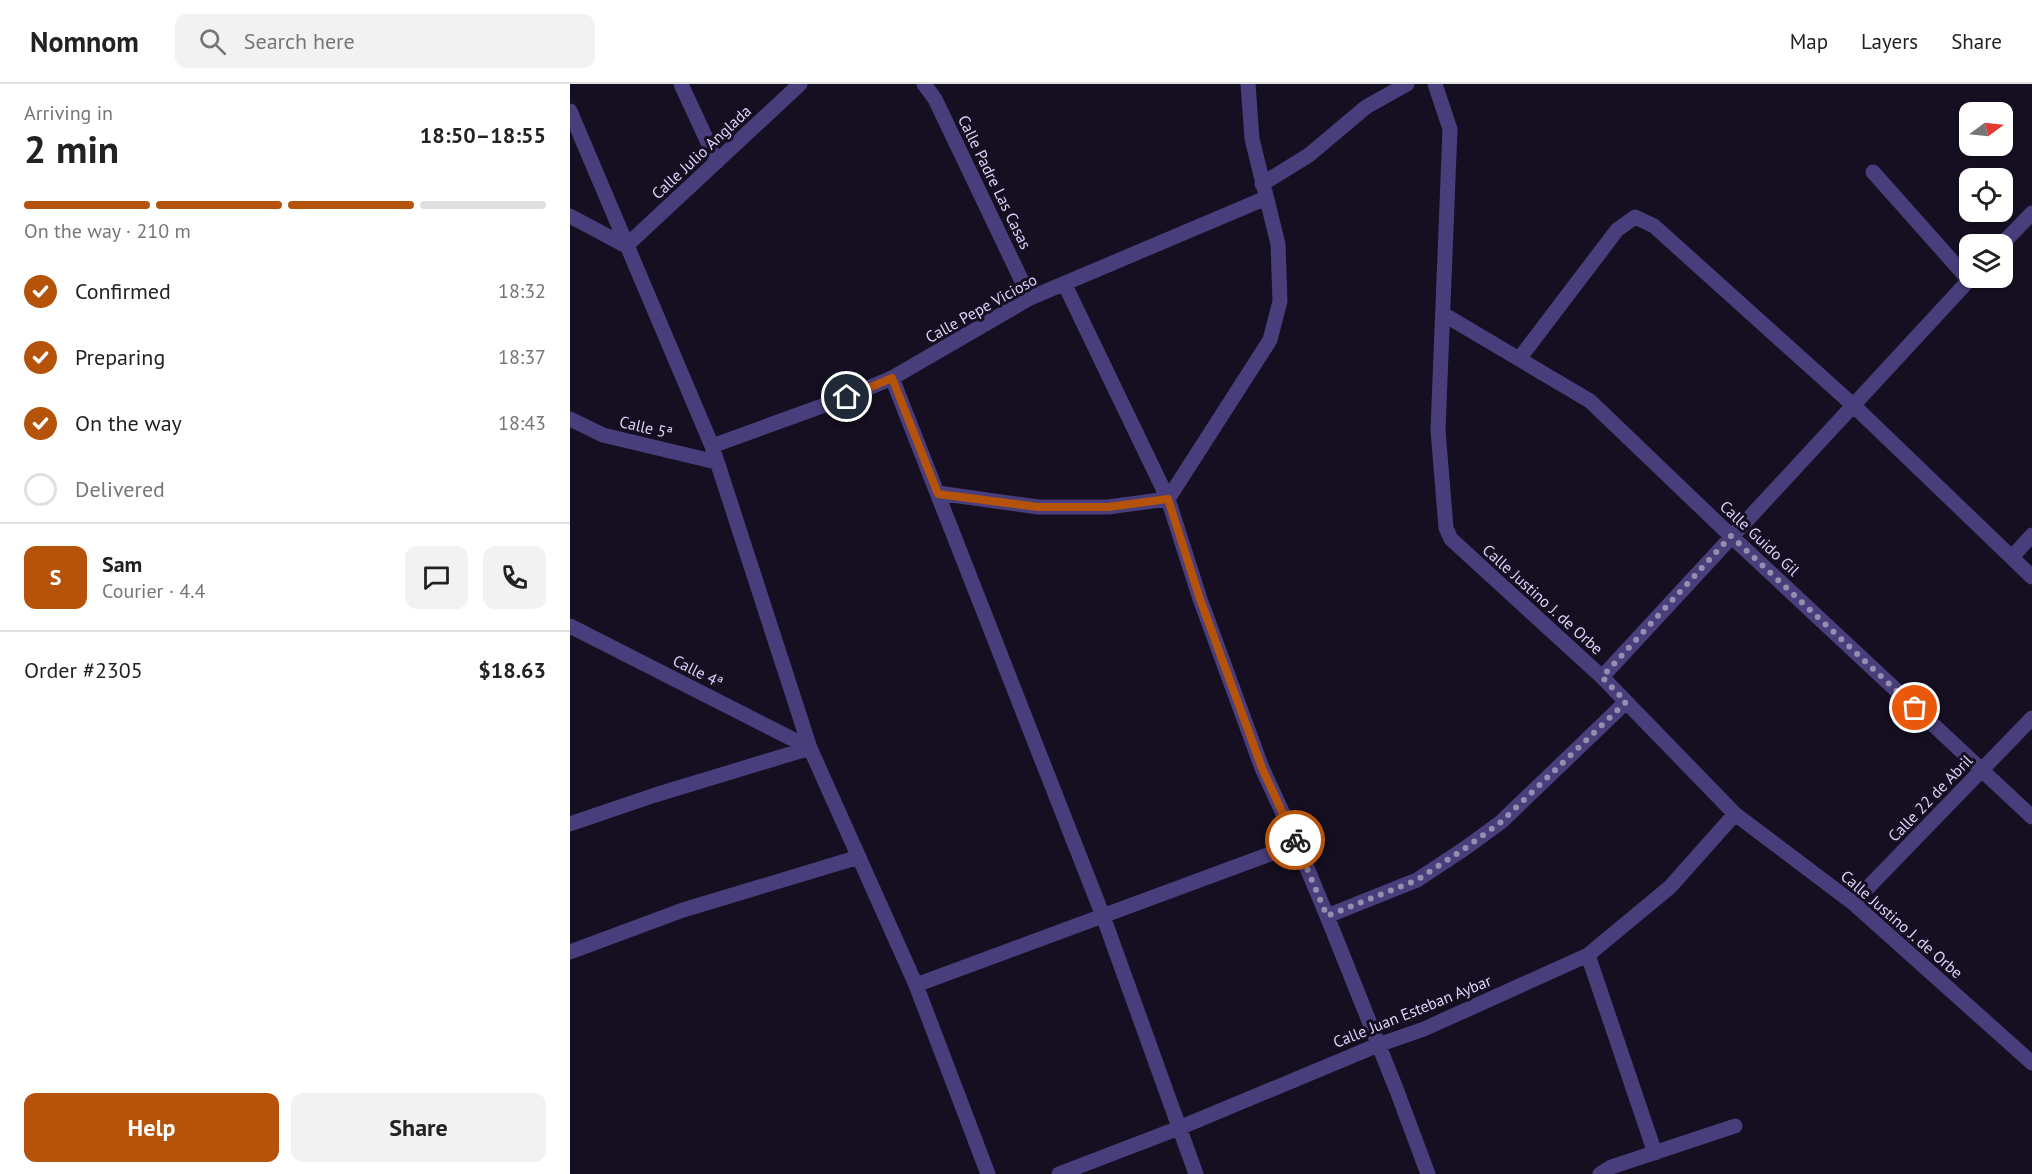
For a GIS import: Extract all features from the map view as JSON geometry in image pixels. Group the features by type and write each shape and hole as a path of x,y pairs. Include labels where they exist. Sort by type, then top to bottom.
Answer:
{"street":[{"path":"681,84 717,162"},
{"name":"Calle Julio Anglada","path":"627,246 800,84"},
{"name":"Calle Padre Las Casas","path":"924,84 935,99 1030,298"},
{"path":"938,494 1038,507 1108,507 1168,499 1270,340 1280,301 1278,244 1252,139 1248,84"},
{"name":"Calle Pepe Vicioso","path":"712,446 847,397 892,378 1030,298 1065,285 1264,191 1365,107 1407,84"},
{"name":"Calle Justino J. de Orbe","path":"1435,84 1450,129 1438,430 1446,528 1451,539 1602,677 1735,814 1853,903 2032,1063"},
{"path":"570,111 712,446 810,748 916,985 988,1174"},
{"path":"1873,172 1959,267"},
{"path":"2012,234 2032,213"},
{"path":"570,216 627,246"},
{"path":"1519,359 1617,230 1635,217 1654,226 1853,405 2032,577"},
{"path":"1065,285 1168,499 1200,599 1262,768 1327,916 1428,1174"},
{"path":"1602,677 1962,288"},
{"name":"Calle Guido Gil","path":"1443,314 1590,401 2032,817"},
{"path":"892,378 1103,915 1196,1174"},
{"name":"Calle 5ª","path":"570,419 603,435 716,462"},
{"path":"2012,557 2032,535"},
{"name":"Calle 4ª","path":"570,626 810,748"},
{"path":"1327,916 1417,880 1464,849 1501,822 1626,702"},
{"name":"Calle 22 de Abril","path":"1853,903 2032,718"},
{"path":"570,824 810,748"},
{"name":"Calle Juan Esteban Aybar","path":"1059,1174 1179,1128 1377,1045 1424,1029 1588,955 1670,887 1735,814"},
{"path":"916,985 1297,844"},
{"path":"570,952 683,910 859,857"},
{"path":"1588,955 1655,1153"},
{"path":"1600,1174 1611,1167 1735,1126"}],"way so far":[{"path":"1295,840 1327,916 1417,880 1464,849 1501,822 1626,702 1602,677 1731,536 1915,708"}],"route":[{"path":"847,397 892,378 938,494 1038,507 1108,507 1168,499 1200,599 1262,768 1295,840"}]}
